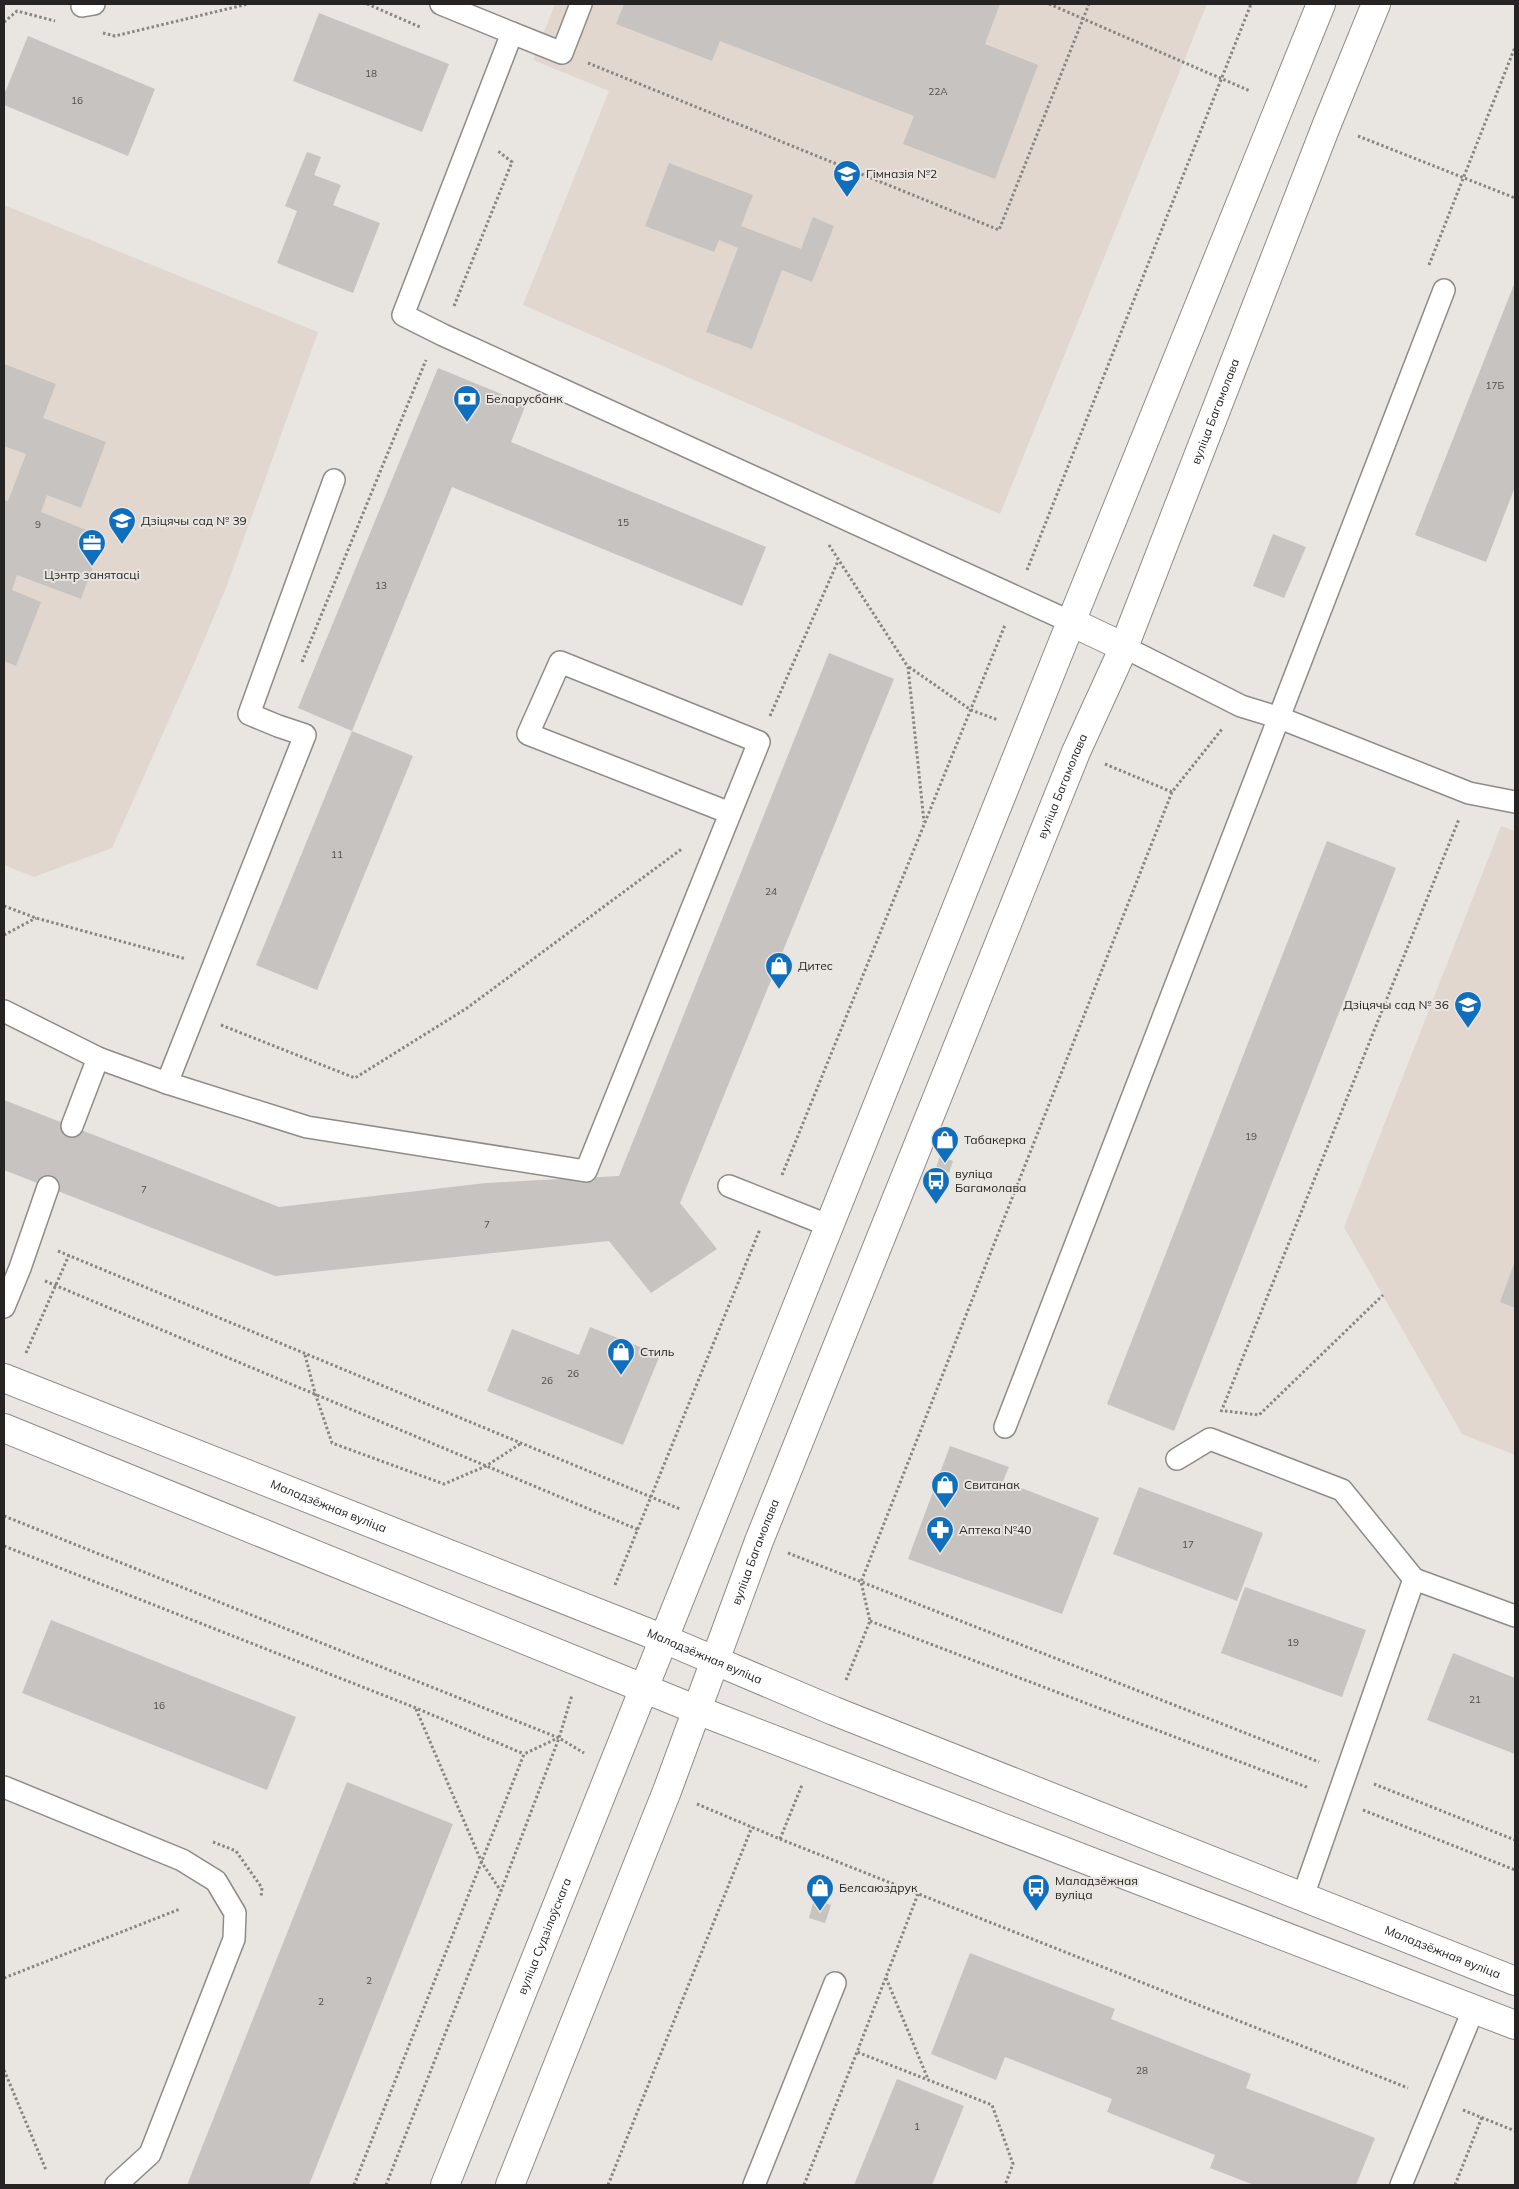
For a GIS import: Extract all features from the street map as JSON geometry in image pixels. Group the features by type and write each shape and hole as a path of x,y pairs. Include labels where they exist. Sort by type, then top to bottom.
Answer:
{"main road":[{"path":"645,1688 1071,622 1321,4"},
{"name":"вуліца Багамолава","path":"697,1710 759,1541 1076,752 1124,646 1323,133 1376,4"},
{"path":"1071,622 1124,646"},
{"name":"Маладзёжная вуліца","path":"9,1380 664,1639 834,1711 1515,1981"},
{"path":"4,1428 581,1664 813,1756 1515,2025"},
{"name":"вуліца Судзілоўскага","path":"445,2185 645,1688"},
{"path":"510,2185 667,1791 697,1710"}],"lane":[{"path":"441,4 562,53 582,4"},
{"path":"512,33 403,315 1071,622"},
{"path":"1005,1427 1444,290"},
{"path":"167,1083 305,735 249,714 334,480"},
{"path":"1124,646 1241,706 1280,718 1469,793 1515,802"},
{"path":"4,1011 98,1058 167,1083 307,1127 586,1171 759,742 560,662 528,734 730,813"},
{"path":"72,1126 98,1058"},
{"path":"729,1186 830,1226"},
{"path":"4,1307 20,1268 48,1187"},
{"path":"1177,1459 1210,1439 1342,1490 1414,1579 1515,1616"},
{"path":"1303,1896 1414,1579"},
{"path":"4,1787 182,1860 216,1881 235,1913 234,1939 150,2154 116,2185"},
{"path":"754,2185 835,1983"},
{"path":"1401,2185 1474,2008"}],"path":[{"path":"98,31 116,36 248,4"},
{"path":"367,4 428,30"},
{"path":"1049,4 1084,18"},
{"path":"562,53 999,230 1089,4"},
{"path":"602,1616 639,1530 1017,596 1252,4"},
{"path":"4,22 17,11 62,22"},
{"path":"1427,270 1515,47"},
{"path":"759,742 838,561 908,667 924,822"},
{"path":"834,1711 870,1621 861,1582 1172,792 1241,706"},
{"path":"1210,1439 1469,793"},
{"path":"193,1014 355,1078 467,1008 690,843"},
{"path":"4,935 36,918"},
{"path":"29,1240 651,1497"},
{"path":"9,1380 69,1255"},
{"path":"20,1268 55,1286 315,1393 639,1530"},
{"path":"1222,1410 1259,1414 1383,1295"},
{"path":"305,1354 315,1393 332,1442 444,1484 486,1466 520,1444"},
{"path":"4,1516 559,1738"},
{"path":"759,1541 1515,1840"},
{"path":"4,1546 416,1708 524,1754"},
{"path":"870,1621 1337,1799 1515,1870"},
{"path":"386,2185 559,1738 581,1664"},
{"path":"416,1708 482,1863 501,1891"},
{"path":"354,2185 524,1754 559,1738"},
{"path":"780,1840 813,1756"},
{"path":"667,1791 780,1840 1515,2131"},
{"path":"608,2185 752,1827"},
{"path":"208,1840 236,1851 262,1888 261,1907"},
{"path":"804,2185 918,1894"},
{"path":"4,1978 180,1909"},
{"path":"886,1978 928,2080"},
{"path":"857,2052 992,2105 1013,2164 1005,2185"},
{"path":"4,2070 46,2170"},
{"path":"1455,2185 1482,2117"}],"shaded area":[{"name":"Гімназія №2","path":"555,4 1207,4 1000,514 523,305 609,91 533,60"},
{"name":"Дзіцячы сад № 39","path":"4,205 318,332 226,588 112,848 34,877 4,865"},
{"name":"Дзіцячы сад № 36","path":"1501,826 1515,831 1515,1455 1462,1434 1344,1227"}],"building":[{"name":"Гімназія №2","path":"624,4 1000,4 985,44 1038,65 995,179 903,144 914,116 720,41 712,61 616,24"},
{"path":"319,13 449,64 422,132 293,81"},
{"path":"28,36 155,89 128,156 4,105 4,95"},
{"path":"307,152 321,157 314,175 341,185 333,205 380,223 353,293 277,263 297,211 285,206"},
{"path":"669,163 753,195 741,226 801,249 813,217 834,226 812,282 782,270 752,349 706,332 738,248 719,240 714,252 645,226"},
{"path":"1515,282 1515,487 1486,562 1415,535"},
{"path":"4,364 56,384 43,418 106,442 81,508 47,495 41,512 104,537 81,599 17,575 12,590 41,602 16,666 4,661 4,500 8,501 26,454 4,446"},
{"path":"438,368 526,404 511,442 766,547 742,606 452,487 352,731 298,708"},
{"path":"1273,534 1306,547 1284,598 1253,586"},
{"path":"829,653 894,679 680,1203 717,1249 651,1293 609,1241 275,1276 4,1170 4,1100 279,1207 486,1183 619,1176"},
{"path":"352,731 413,756 317,990 256,965"},
{"path":"1327,841 1396,868 1174,1431 1107,1404"},
{"name":"Табакерка","path":"940,1156 953,1161 949,1173 936,1168"},
{"path":"1515,1261 1515,1308 1500,1302"},
{"path":"590,1327 660,1355 623,1445 487,1391 512,1329 579,1355"},
{"path":"950,1446 1009,1467 1003,1481 1099,1518 1062,1614 908,1559"},
{"path":"1139,1487 1263,1533 1237,1601 1113,1554"},
{"path":"1245,1587 1366,1630 1342,1697 1221,1653"},
{"path":"51,1620 296,1717 267,1790 22,1693"},
{"path":"1453,1653 1515,1678 1515,1754 1427,1720"},
{"path":"347,1782 453,1824 309,2185 187,2185"},
{"name":"Белсаюздрук","path":"814,1899 831,1905 825,1923 809,1918"},
{"path":"970,1953 1115,2009 1111,2019 1251,2074 1246,2088 1375,2138 1356,2185 1254,2185 1210,2168 1215,2155 1107,2112 1112,2099 1005,2057 996,2080 931,2054"},
{"path":"897,2079 964,2106 932,2185 854,2185"}],"place":[{"name":"Гімназія №2","path":"847,198"},
{"name":"Беларусбанк","path":"467,423"},
{"name":"Дзіцячы сад № 39","path":"122,545"},
{"name":"Цэнтр занятасці","path":"92,567"},
{"name":"Дитес","path":"779,990"},
{"name":"Дзіцячы сад № 36","path":"1468,1029"},
{"name":"Табакерка","path":"945,1164"},
{"name":"вуліца Багамолава","path":"936,1205"},
{"name":"Стиль","path":"621,1376"},
{"name":"Свитанак","path":"945,1509"},
{"name":"Аптека №40","path":"940,1554"},
{"name":"Белсаюздрук","path":"820,1912"},
{"name":"Маладзёжная вуліца","path":"1036,1912"}]}
